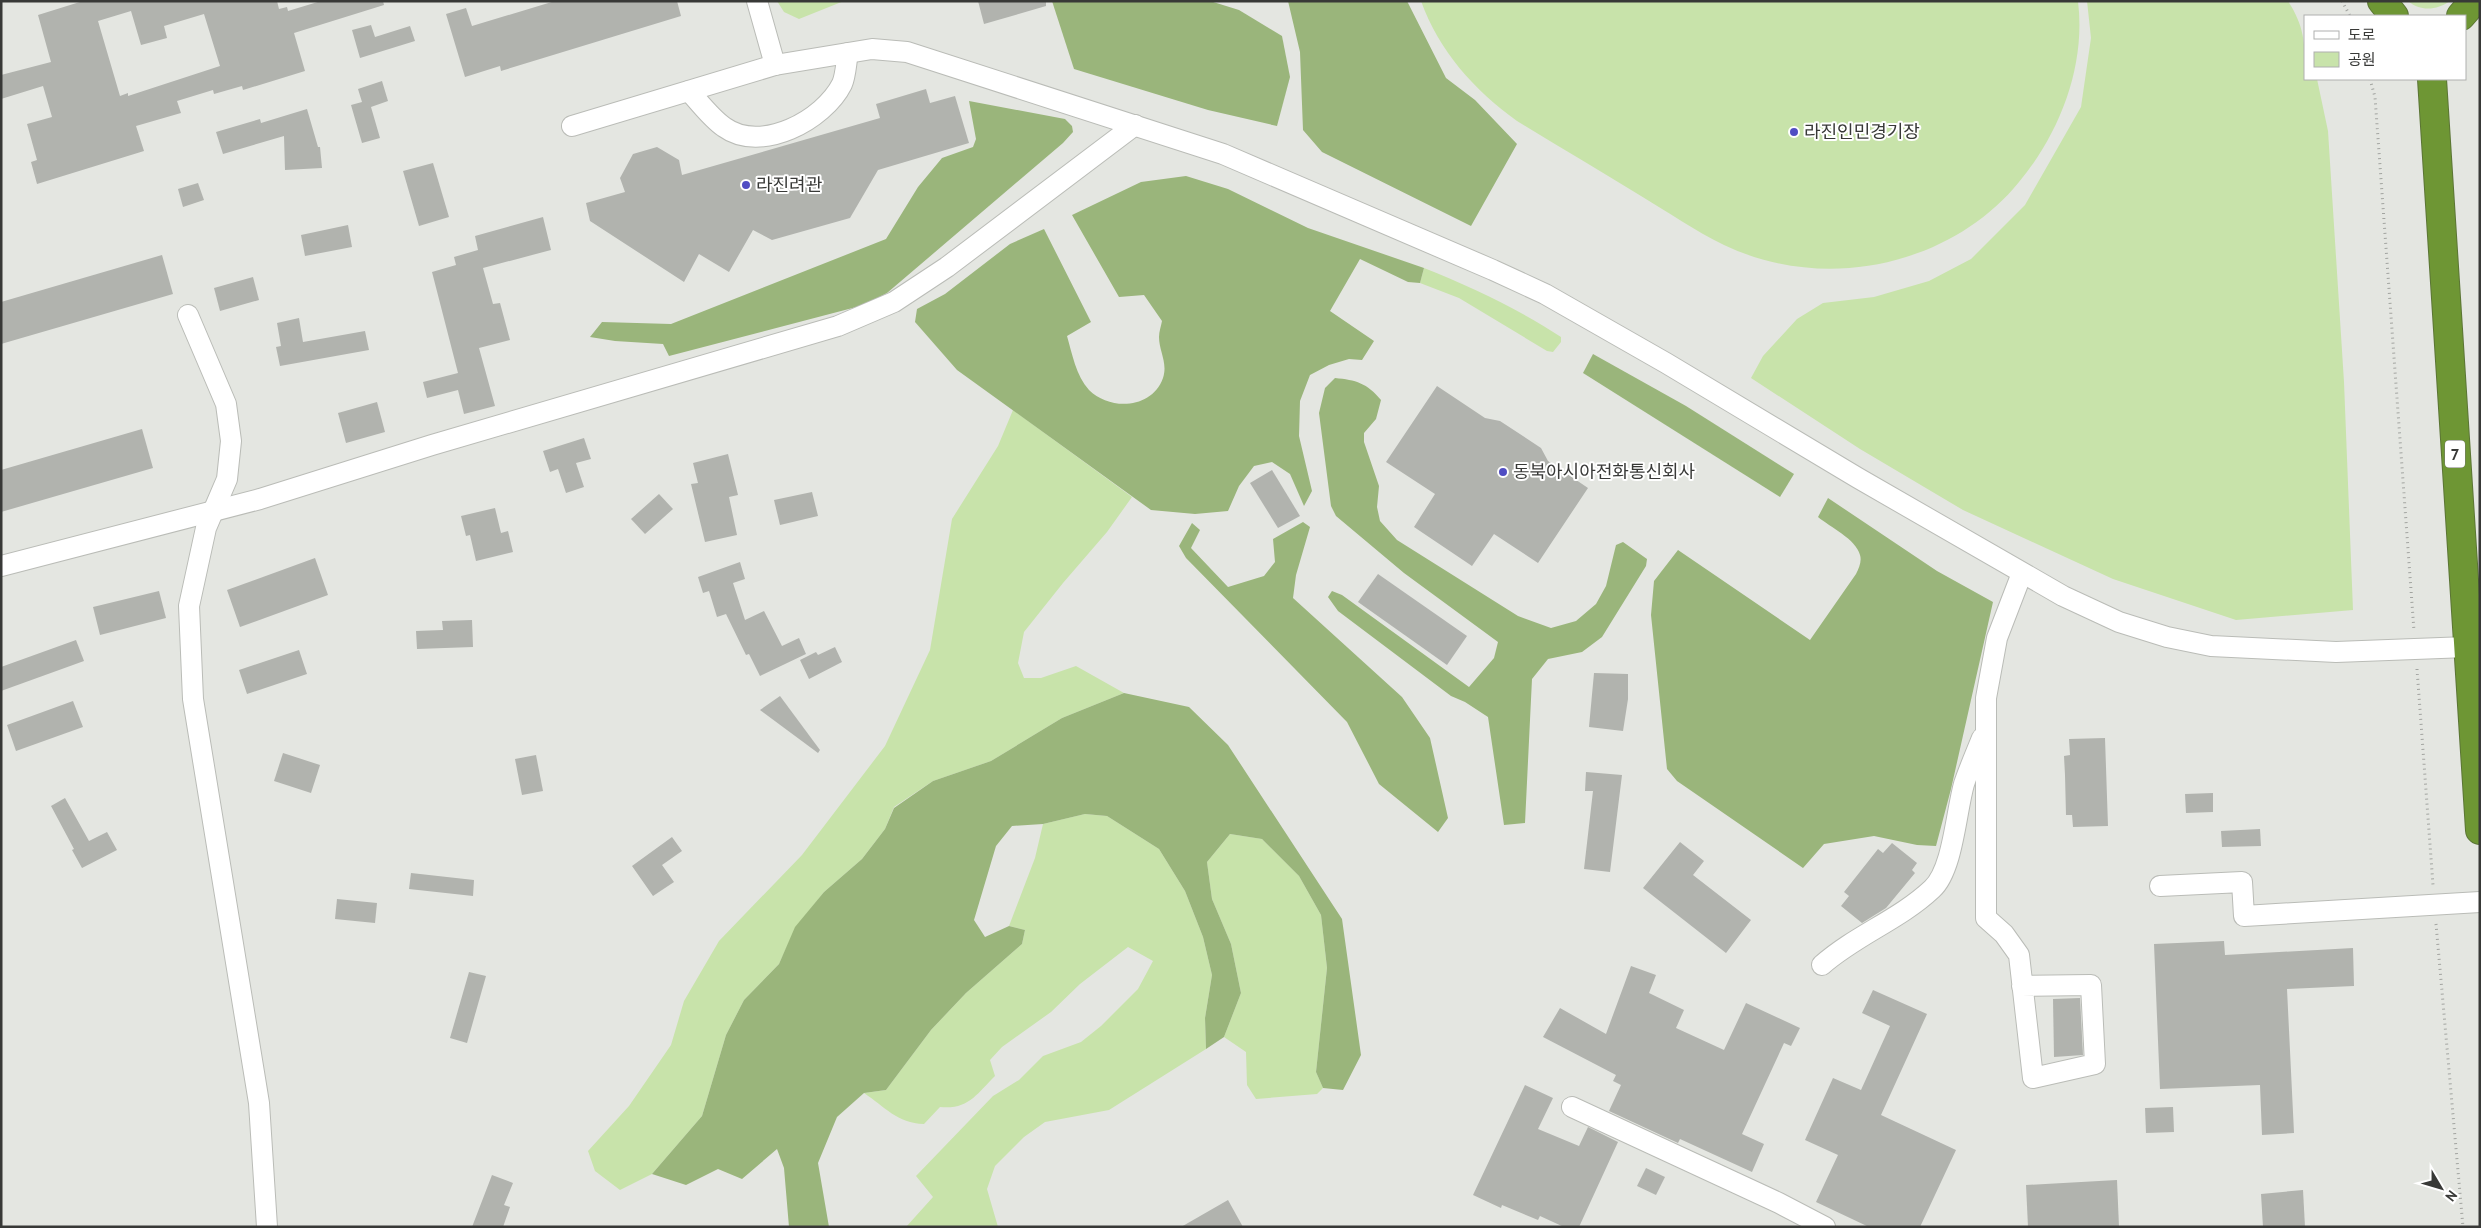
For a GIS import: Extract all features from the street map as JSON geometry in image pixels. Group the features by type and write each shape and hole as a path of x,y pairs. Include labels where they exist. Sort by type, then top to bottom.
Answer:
{"highway":[{"path":"2382,1 2393,15"},
{"name":"7","path":"2432,80 2473,646 2480,830"}],"street":[{"path":"757,1 775,65"},
{"path":"572,126 775,65 872,49 907,52 1223,154 1545,294 2022,573 2063,596 2119,622 2167,637 2211,646 2336,652 2473,646"},
{"path":"690,91 725,128 748,138 767,136 797,127 823,109 842,83 848,53"},
{"path":"1,566 214,511 497,425 838,326 894,302 947,267 1135,125"},
{"path":"188,315 226,404 232,441 227,479 206,528 190,606 193,699 259,1103 267,1227"},
{"path":"2022,573 1997,638 1986,698 1986,918 2004,934 2018,955 2033,1078 2095,1064 2091,985 2022,986"},
{"path":"1822,965 1838,951 1892,918 1934,888 1947,863 1964,784 1986,727"},
{"path":"2160,886 2242,882 2244,916 2480,902"},
{"path":"1572,1107 1779,1203 1825,1227"}],"path":[{"path":"2342,1 2349,15"}],"green space":[{"path":"777,1 844,1 799,19 784,12"},
{"path":"1052,1 1210,1 1239,10 1282,36 1290,77 1277,126 1208,110 1074,69"},
{"path":"1288,1 1407,1 1446,78 1475,100 1517,144 1471,226 1322,152 1303,130 1300,52"},
{"name":"라진인민경기장","path":"1421,1 2078,1 2078,50 2067,98 2047,142 2034,163 1996,207 1953,237 1906,257 1860,267 1814,268 1768,261 1713,240 1517,121 1472,83 1448,53"},
{"path":"2087,1 2288,1 2294,11 2303,38 2304,80 2317,80 2328,131 2344,382 2353,610 2236,620 2113,579 1963,510 1860,449 1751,378 1763,356 1797,319 1823,303 1874,297 1929,281 1971,259 2025,205 2081,107 2091,38"},
{"path":"2408,1 2450,1 2434,8 2424,8 2413,5"},
{"path":"969,101 1065,119 1072,126 1073,132 1063,143 887,293 864,305 669,356 663,344 615,341 590,337 602,322 671,324 886,239 918,187 942,158 973,147 976,139"},
{"path":"1186,176 1228,189 1308,228 1424,268 1420,283 1408,282 1360,259 1330,311 1374,341 1362,360 1349,359 1329,365 1310,375 1300,401 1299,436 1312,491 1304,506 1290,474 1272,462 1254,466 1239,486 1228,511 1195,514 1151,510 957,370 915,322 917,309 945,294 1010,244 1044,229 1091,322 1067,336 1081,378 1089,390 1098,397 1119,404 1130,404 1150,396 1158,388 1164,373 1164,362 1159,337 1162,321 1144,295 1119,297 1072,215 1141,182"},
{"path":"1424,268 1511,308 1561,337 1561,342 1553,352 1547,351 1459,298 1420,283"},
{"path":"1593,354 1686,406 1794,474 1780,497 1583,373"},
{"path":"1335,378 1361,383 1381,400 1376,419 1364,433 1364,442 1379,486 1377,507 1380,521 1397,540 1518,616 1551,628 1576,621 1596,604 1606,586 1616,545 1623,542 1647,559 1646,566 1602,637 1582,652 1548,659 1532,679 1525,823 1504,825 1488,717 1465,702 1451,696 1338,611 1328,597 1332,591 1342,595 1469,687 1494,658 1498,642 1404,573 1336,516 1331,506 1319,413 1325,388"},
{"path":"1013,410 1132,497 1107,532 1024,632 1018,663 1024,678 1041,678 1076,666 1124,693 1062,718 991,761 933,781 894,807 885,829 862,859 824,892 796,927 779,964 744,1000 726,1035 702,1116 652,1174 620,1190 595,1171 588,1151 629,1106 671,1045 684,1001 719,941 802,855 885,746 930,650 952,519 998,446"},
{"path":"1828,498 1937,571 1993,602 1951,789 1936,846 1917,845 1874,836 1824,844 1803,868 1677,781 1667,769 1651,615 1654,581 1678,550 1810,640 1856,574 1861,557 1858,549 1848,539 1818,517"},
{"path":"1303,522 1310,527 1296,575 1293,598 1402,697 1430,738 1448,818 1438,832 1379,784 1347,722 1186,558 1179,546 1192,523 1200,530 1191,548 1228,587 1264,576 1275,562 1273,539"},
{"path":"1124,693 1189,707 1228,745 1342,919 1361,1055 1343,1090 1323,1088 1316,1072 1327,968 1321,915 1299,876 1262,839 1230,834 1207,862 1212,899 1231,944 1241,993 1224,1037 1206,1049 1205,1018 1212,975 1203,937 1185,891 1159,849 1107,816 1085,814 1043,824 1012,826 996,846 974,920 985,937 1009,926 1025,930 1022,944 966,993 931,1030 886,1090 864,1093 837,1117 818,1163 829,1227 789,1227 784,1168 777,1149 742,1179 718,1169 686,1185 652,1174 702,1116 726,1035 744,1000 779,964 795,927 824,892 862,859 885,829 894,808 933,781 991,761 1062,718"},
{"path":"1085,814 1107,816 1159,849 1185,891 1203,937 1212,975 1205,1018 1206,1049 1109,1110 1045,1122 1024,1137 995,1166 987,1189 998,1227 906,1227 933,1197 916,1176 993,1096 1019,1080 1043,1056 1081,1042 1101,1026 1138,989 1153,961 1128,947 1080,984 1051,1012 1002,1047 990,1060 995,1076 977,1095 958,1106 940,1107 924,1124 906,1121 885,1109 864,1093 886,1090 931,1030 966,993 1022,944 1025,930 1009,926 1035,858 1043,824"},
{"path":"1230,834 1262,839 1299,876 1321,915 1327,968 1316,1072 1323,1088 1317,1094 1256,1099 1247,1085 1246,1052 1224,1037 1241,993 1231,944 1212,899 1207,862"}],"building":[{"path":"83,1 277,1 279,9 287,7 288,11 321,1 383,1 384,5 294,33 305,71 243,90 242,86 214,94 213,90 177,101 181,113 136,126 144,151 37,184 31,162 37,160 27,124 52,117 43,86 1,99 1,75 51,62 38,15","holes":["131,11 141,45 167,38 164,26 204,14 220,66 128,96 128,93 120,96 98,21"]},
{"path":"555,1 677,1 681,16 501,71 500,66 465,77 446,14 466,8 472,26"},
{"path":"978,1 1046,1 1046,6 984,24"},
{"path":"371,25 375,37 410,26 415,41 360,58 352,30"},
{"path":"382,81 388,101 371,107 380,138 362,143 351,105 362,102 358,89"},
{"name":"라진려관","path":"926,89 930,103 955,96 969,143 878,170 850,218 772,240 753,230 729,272 699,254 684,282 590,221 586,203 625,192 620,178 633,154 657,147 679,160 682,175 880,118 876,104"},
{"path":"307,109 318,147 320,147 322,168 285,170 284,136 223,154 216,132 260,119 261,123"},
{"path":"433,163 449,217 419,226 403,171"},
{"path":"198,183 204,200 183,207 178,189"},
{"path":"543,217 551,250 483,268 493,304 500,303 510,340 479,348 495,406 464,414 458,390 427,398 423,382 458,373 432,272 456,265 454,257 478,250 475,236"},
{"path":"348,225 352,247 305,256 301,235"},
{"path":"162,255 173,294 1,344 1,302"},
{"path":"253,277 259,300 220,311 214,288"},
{"path":"299,318 303,342 365,331 369,350 280,366 276,347 281,346 277,323"},
{"name":"동북아시아전화통신회사","path":"1437,386 1485,418 1500,421 1541,448 1548,461 1588,488 1538,563 1494,534 1472,566 1414,527 1435,494 1386,462"},
{"path":"377,402 385,432 346,443 338,413"},
{"path":"142,429 153,468 1,512 1,470"},
{"path":"584,438 591,459 576,463 584,487 566,493 558,469 550,472 543,451"},
{"path":"728,454 738,495 729,497 737,535 705,542 691,484 698,483 693,463"},
{"path":"1272,470 1300,516 1278,528 1250,483"},
{"path":"812,492 818,516 780,525 774,500"},
{"path":"659,494 673,509 645,534 631,519"},
{"path":"495,508 501,533 508,531 513,552 476,561 470,535 466,536 461,516"},
{"path":"315,558 328,595 240,627 227,590"},
{"path":"740,562 745,579 733,583 745,620 764,611 782,646 799,638 806,654 760,676 749,654 746,655 726,614 717,617 709,591 703,593 698,577"},
{"path":"1378,574 1467,636 1447,665 1358,602"},
{"path":"159,591 166,618 100,635 93,607"},
{"path":"472,620 473,647 417,649 416,631 443,630 442,621"},
{"path":"76,640 84,661 1,691 1,667"},
{"path":"835,647 842,662 809,679 800,660 816,652 818,655"},
{"path":"299,650 307,674 247,694 239,670"},
{"path":"1594,673 1628,674 1628,699 1623,731 1589,727"},
{"path":"780,696 820,750 818,753 760,710"},
{"path":"73,701 83,727 16,751 7,725"},
{"path":"2105,738 2108,826 2073,827 2072,815 2066,815 2064,756 2070,755 2069,739"},
{"path":"283,753 320,765 311,793 274,781"},
{"path":"536,755 543,791 522,795 515,759"},
{"path":"1586,772 1622,775 1610,872 1584,869 1593,791 1585,791"},
{"path":"2213,793 2213,812 2186,813 2185,794"},
{"path":"65,798 89,841 107,832 117,850 82,868 51,806"},
{"path":"2260,829 2261,846 2222,847 2221,831"},
{"path":"672,837 682,851 662,865 674,882 653,896 632,866"},
{"path":"1680,842 1704,861 1693,875 1751,920 1726,953 1643,888"},
{"path":"1892,843 1917,863 1912,870 1915,873 1886,908 1862,923 1841,906 1849,896 1844,892 1878,849 1883,853"},
{"path":"411,873 474,880 473,896 409,889"},
{"path":"337,899 377,903 375,923 335,919"},
{"path":"2224,941 2225,955 2353,948 2354,986 2287,989 2294,1133 2262,1135 2260,1085 2160,1089 2154,944"},
{"path":"1631,966 1656,975 1649,993 1684,1010 1676,1028 1724,1050 1746,1003 1800,1028 1791,1046 1784,1043 1742,1134 1764,1144 1752,1172 1680,1139 1678,1143 1609,1111 1621,1085 1613,1081 1616,1075 1543,1037 1560,1008 1606,1034"},
{"path":"469,972 486,976 467,1043 450,1038"},
{"path":"1873,990 1927,1014 1881,1115 1956,1150 1920,1227 1869,1227 1816,1202 1838,1155 1805,1140 1833,1078 1861,1090 1890,1026 1862,1013"},
{"path":"2080,998 2083,1055 2054,1057 2053,999"},
{"path":"1525,1085 1553,1098 1538,1129 1579,1146 1588,1127 1618,1142 1579,1227 1564,1227 1540,1216 1538,1220 1502,1205 1501,1208 1473,1195"},
{"path":"2173,1107 2174,1132 2146,1133 2145,1108"},
{"path":"1646,1168 1665,1177 1656,1195 1637,1186"},
{"path":"492,1175 513,1183 504,1205 510,1207 503,1227 472,1227"},
{"path":"2117,1180 2119,1227 2028,1227 2026,1185"},
{"path":"2303,1190 2305,1227 2263,1227 2261,1194"},
{"path":"1228,1200 1243,1227 1181,1227"}],"place":[{"name":"라진인민경기장","path":"1794,132"},
{"name":"라진려관","path":"746,185"},
{"name":"동북아시아전화통신회사","path":"1503,472"}]}
